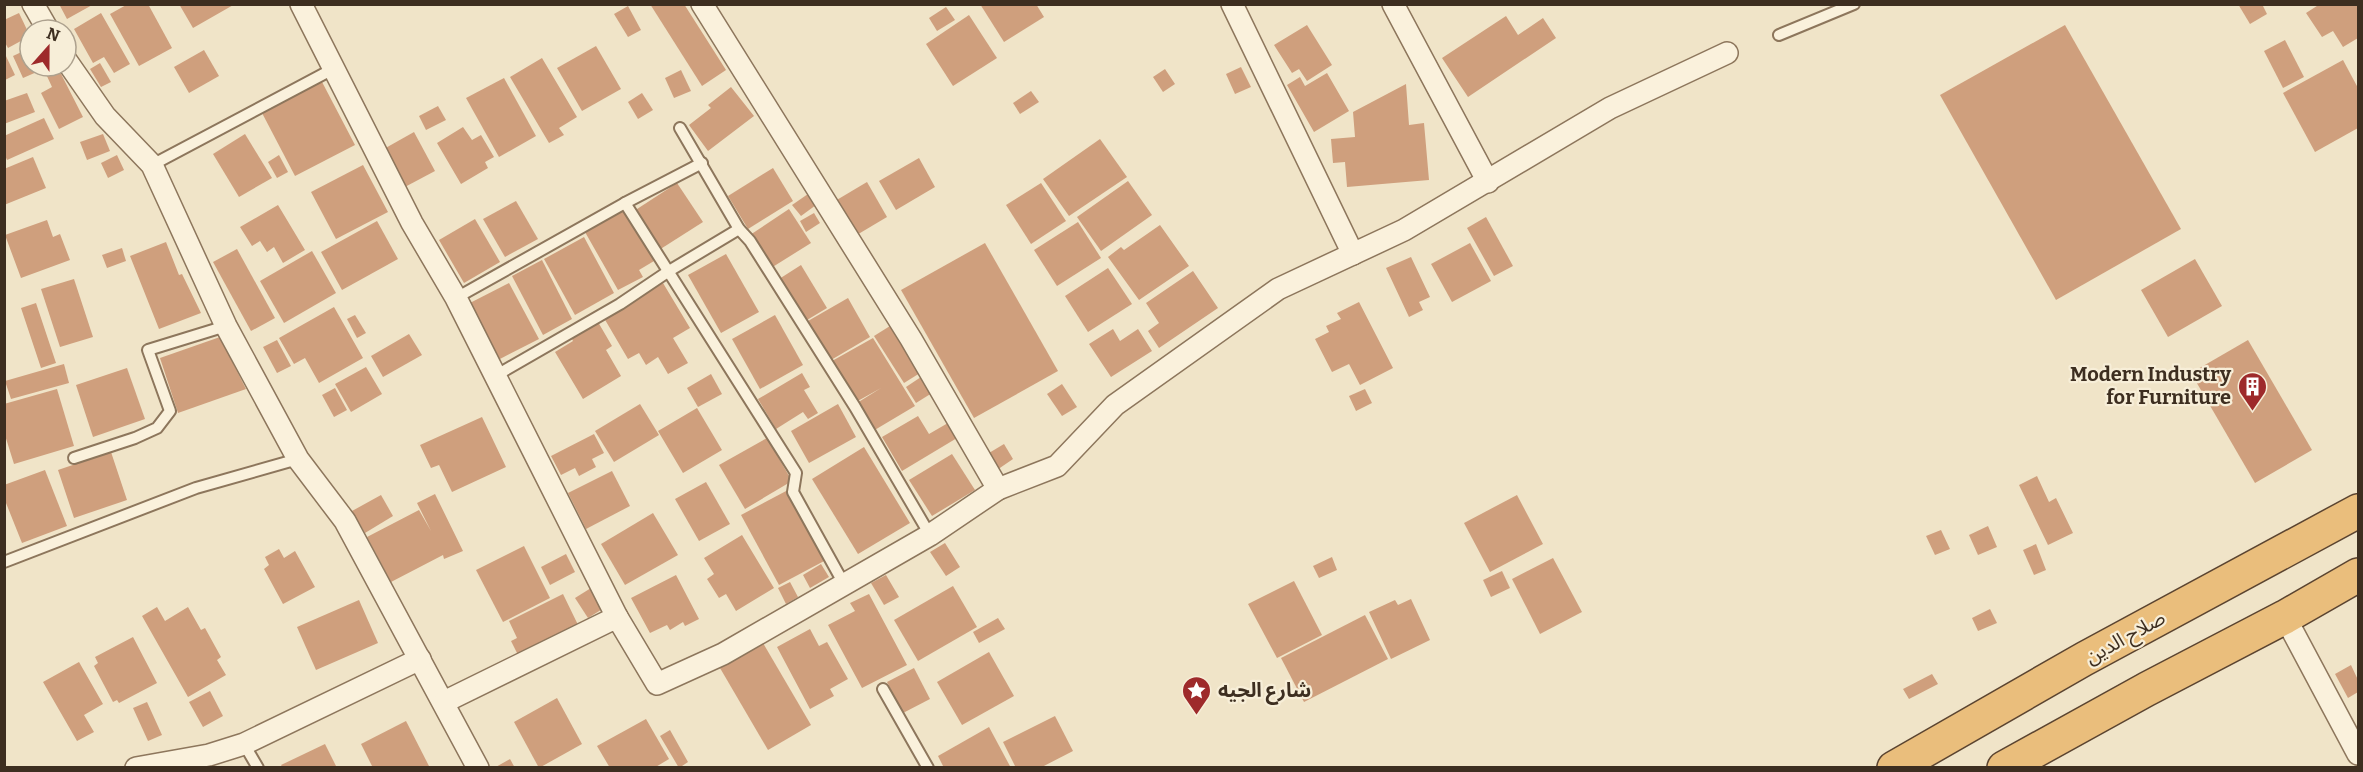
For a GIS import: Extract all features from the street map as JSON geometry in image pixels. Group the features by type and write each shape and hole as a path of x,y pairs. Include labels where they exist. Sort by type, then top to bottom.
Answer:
{"highway":[{"name":"صلاح الدين","path":"1894,768 2084,659 2358,511"},
{"path":"2004,768 2147,689 2285,617 2358,575"}],"street":[{"path":"33,4 41,18"},
{"path":"301,4 412,223 456,298 617,617 657,684 723,654 930,536 998,489 1057,466 1115,405 1278,289 1404,230 1610,108 1727,53"},
{"path":"702,4 911,339 998,489"},
{"path":"1232,4 1353,254"},
{"path":"1393,4 1488,182"},
{"path":"78,77 105,116 152,165 226,326 298,459 345,521 478,768"},
{"path":"444,702 617,617"},
{"path":"2285,617 2358,754"},
{"path":"136,768 209,755 244,744 420,659"}],"lane":[{"path":"1779,35 1854,4"},
{"path":"152,165 333,69"},
{"path":"680,128 739,229 750,241 855,407 930,536"},
{"path":"456,298 625,203 702,163"},
{"path":"625,203 796,473 793,492 844,584"},
{"path":"495,376 620,304 739,229"},
{"path":"74,458 135,438 157,428 171,411 148,350 226,326"},
{"path":"4,562 196,488 298,459"},
{"path":"883,689 928,768"},
{"path":"244,744 258,768"}],"building":[{"path":"59,4 94,4 69,18 66,18"},
{"path":"128,4 148,4 172,48 139,66 110,14"},
{"path":"179,4 235,4 193,28"},
{"path":"650,4 684,4 726,70 702,86"},
{"path":"980,4 1036,4 1044,17 1004,42"},
{"path":"2238,4 2262,4 2267,14 2250,24"},
{"path":"2320,4 2358,4 2358,38 2343,47 2333,31 2322,37 2306,13"},
{"path":"628,6 641,30 628,37 614,14"},
{"path":"946,7 955,20 937,31 929,18"},
{"path":"19,13 21,18 18,18 18,43 8,48 4,41 4,20"},
{"path":"101,13 130,64 114,73 104,57 93,63 78,36 78,27"},
{"path":"969,15 997,58 953,86 926,44"},
{"path":"1506,16 1518,35 1543,18 1556,38 1468,97 1442,58"},
{"path":"1307,25 1332,65 1307,81 1299,69 1292,73 1274,45"},
{"path":"2065,25 2181,229 2056,300 1940,95"},
{"path":"2285,40 2304,77 2283,88 2264,51"},
{"path":"596,46 621,89 582,111 557,68"},
{"path":"204,50 219,76 189,93 174,67"},
{"path":"5,54 15,75 5,80"},
{"path":"18,54 18,67 13,56"},
{"path":"542,58 577,117 559,128 564,135 549,143 510,77"},
{"path":"2343,60 2358,88 2358,128 2315,152 2283,93"},
{"path":"100,63 111,82 101,87 90,69"},
{"path":"1241,67 1251,87 1235,94 1226,74"},
{"path":"1165,69 1175,84 1163,92 1153,77"},
{"path":"681,70 691,91 674,98 665,78"},
{"path":"1327,73 1349,111 1314,132 1287,85 1300,77 1305,86"},
{"path":"48,78 63,78 83,117 59,129 41,93 52,87"},
{"path":"504,78 536,136 499,157 466,98"},
{"path":"321,80 355,145 295,176 261,111"},
{"path":"1406,84 1409,125 1424,123 1429,180 1347,187 1345,162 1333,163 1331,139 1355,137 1353,112"},
{"path":"731,87 754,116 708,151 689,125 711,108 708,105"},
{"path":"1031,91 1039,102 1020,114 1013,103"},
{"path":"27,93 35,112 4,124 4,101"},
{"path":"642,93 653,110 638,119 628,102"},
{"path":"438,106 446,120 426,130 419,116"},
{"path":"44,118 54,139 7,160 4,153 4,136"},
{"path":"463,127 472,140 481,135 494,157 485,162 488,168 461,184 437,143"},
{"path":"414,132 435,171 403,188 382,150"},
{"path":"103,134 110,151 87,160 80,142"},
{"path":"245,134 272,178 239,197 213,154"},
{"path":"1100,139 1127,177 1069,216 1043,179"},
{"path":"117,155 124,170 108,178 101,163"},
{"path":"279,155 288,172 277,178 268,162"},
{"path":"33,157 46,188 4,205 4,169"},
{"path":"919,158 935,187 896,210 879,181"},
{"path":"363,165 388,212 336,239 311,192"},
{"path":"773,168 793,201 748,229 728,196"},
{"path":"1128,181 1152,215 1101,251 1077,217"},
{"path":"867,182 887,217 855,236 835,201"},
{"path":"677,183 703,222 659,250 634,211"},
{"path":"1041,183 1066,221 1031,244 1006,205"},
{"path":"808,194 816,205 801,216 792,205"},
{"path":"516,201 538,239 505,257 483,219"},
{"path":"278,205 305,250 283,263 274,247 267,252 260,241 252,246 240,227"},
{"path":"625,209 654,261 639,270 643,277 618,290 585,232"},
{"path":"789,209 811,243 771,268 750,235"},
{"path":"814,213 820,223 806,232 800,221"},
{"path":"1486,217 1513,266 1494,276 1467,228"},
{"path":"475,219 500,262 464,283 439,240"},
{"path":"47,220 53,237 60,234 70,260 21,278 5,235"},
{"path":"377,221 398,259 342,290 321,252"},
{"path":"1078,222 1101,258 1057,286 1034,250"},
{"path":"1160,225 1189,266 1139,300 1108,257 1121,247 1124,250"},
{"path":"584,237 614,293 575,315 544,259"},
{"path":"166,242 179,275 182,274 201,313 159,329 130,256"},
{"path":"985,243 1058,371 974,418 901,290"},
{"path":"1470,243 1491,281 1452,302 1431,264"},
{"path":"122,248 126,261 107,268 102,255"},
{"path":"237,249 275,318 251,331 213,262"},
{"path":"312,251 336,293 284,323 260,281"},
{"path":"726,254 759,312 721,333 688,275"},
{"path":"1411,257 1430,297 1419,302 1423,310 1409,317 1386,268"},
{"path":"2195,259 2222,306 2168,337 2141,290"},
{"path":"542,260 572,319 543,335 512,276"},
{"path":"801,265 827,308 802,323 776,281"},
{"path":"1108,268 1132,304 1088,332 1065,296"},
{"path":"1193,271 1218,308 1159,348 1148,331 1159,323 1146,303"},
{"path":"74,279 93,337 60,347 41,289"},
{"path":"509,283 539,339 496,361 466,305"},
{"path":"663,283 690,328 673,338 688,363 668,374 658,357 646,365 639,353 628,359 604,318"},
{"path":"848,298 870,337 831,360 808,321"},
{"path":"1359,302 1393,368 1360,385 1349,364 1332,372 1315,339 1329,332 1326,326 1341,319 1337,313"},
{"path":"36,303 56,363 41,368 21,308"},
{"path":"334,307 363,358 319,383 305,358 294,364 279,338"},
{"path":"355,315 366,333 357,338 347,319"},
{"path":"775,315 803,365 760,389 732,339"},
{"path":"598,322 612,346 606,350 621,376 583,399 555,352 573,341 571,337"},
{"path":"890,326 920,373 904,383 874,336"},
{"path":"1113,329 1120,341 1138,329 1152,351 1111,377 1089,344"},
{"path":"409,334 422,355 383,377 371,356"},
{"path":"220,337 246,389 178,413 160,358"},
{"path":"873,338 915,406 873,431 857,403 881,388 856,402 832,361"},
{"path":"277,340 291,366 277,373 263,347"},
{"name":"Modern Industry for Furniture","path":"2248,340 2312,450 2255,483 2191,373"},
{"path":"64,364 69,383 11,399 5,381"},
{"path":"366,367 382,394 351,412 335,384"},
{"path":"127,368 145,419 93,437 76,385"},
{"path":"802,373 810,387 804,390 818,413 808,419 803,412 776,429 758,399"},
{"path":"711,374 722,394 698,407 687,388"},
{"path":"921,377 932,393 916,403 906,387"},
{"path":"1062,384 1077,407 1062,416 1047,394"},
{"path":"335,388 347,410 334,417 322,395"},
{"path":"57,389 74,446 14,464 4,432 4,404"},
{"path":"1365,389 1372,403 1356,411 1349,396"},
{"path":"640,404 659,435 614,462 595,431"},
{"path":"838,404 856,437 809,463 791,431"},
{"path":"697,408 722,450 683,473 658,431"},
{"path":"918,416 929,434 948,423 957,438 902,471 882,437"},
{"path":"482,417 506,467 452,492 439,465 431,468 420,445"},
{"path":"594,434 604,453 592,459 596,467 579,476 575,468 561,475 551,456"},
{"path":"767,438 792,481 745,509 719,465"},
{"path":"1004,444 1013,459 994,472 984,456"},
{"path":"864,447 910,523 858,554 812,479"},
{"path":"111,452 127,500 74,518 58,470"},
{"path":"952,454 975,490 932,516 909,480"},
{"path":"45,470 67,526 22,543 4,498 4,485"},
{"path":"612,471 630,506 586,529 568,493"},
{"path":"2037,476 2049,502 2056,498 2073,533 2048,545 2019,485"},
{"path":"706,482 730,524 699,541 675,499"},
{"path":"788,490 826,560 779,585 741,515"},
{"path":"435,494 463,551 444,559 443,555 391,582 367,537 419,510 431,531 417,503"},
{"path":"381,495 393,516 365,533 352,511"},
{"path":"1517,495 1543,544 1490,572 1464,523"},
{"path":"653,513 678,555 625,585 601,544"},
{"path":"1988,526 1997,547 1978,555 1969,535"},
{"path":"1941,530 1950,549 1935,555 1926,536"},
{"path":"742,535 774,588 736,611 726,594 719,598 707,579 714,574 704,558"},
{"path":"945,543 960,567 946,576 930,552"},
{"path":"2036,544 2046,570 2034,575 2023,550"},
{"path":"524,546 550,598 503,622 476,570"},
{"path":"279,549 284,558 295,551 315,587 283,604 264,569 269,565 265,557"},
{"path":"566,554 575,572 550,585 541,567"},
{"path":"1332,557 1337,570 1319,578 1313,566"},
{"path":"1553,558 1582,612 1540,634 1512,579"},
{"path":"821,564 829,577 810,588 803,575"},
{"path":"1502,571 1510,588 1491,597 1483,580"},
{"path":"676,575 699,619 685,626 683,622 670,630 667,625 650,633 631,598"},
{"path":"886,575 899,597 884,605 871,583"},
{"path":"1294,581 1322,635 1277,658 1248,604"},
{"path":"790,582 798,597 786,604 778,588"},
{"path":"953,586 977,627 918,661 894,620"},
{"path":"591,588 604,608 588,618 575,598"},
{"path":"563,594 580,629 520,659 511,641 517,638 509,621"},
{"path":"869,594 907,665 862,688 828,625 855,611 850,603"},
{"path":"1411,599 1430,640 1391,659 1369,612 1395,600 1398,605"},
{"path":"359,600 378,643 316,670 297,627"},
{"path":"157,607 165,621 188,607 201,630 205,628 221,657 217,660 226,675 188,697 142,616"},
{"path":"1990,609 1997,623 1978,631 1972,618"},
{"path":"1365,615 1388,659 1304,702 1281,658"},
{"path":"998,618 1005,629 979,643 973,632"},
{"path":"810,629 819,646 827,642 848,679 830,689 834,696 810,709 777,647"},
{"path":"133,637 157,683 119,703 117,700 113,702 94,666 98,663 95,657"},
{"path":"763,643 811,725 768,750 720,668"},
{"path":"989,652 1014,696 962,725 937,682"},
{"path":"79,662 103,704 84,715 94,732 77,741 43,682"},
{"path":"2351,665 2358,680 2358,692 2348,698 2335,674"},
{"path":"914,668 930,699 903,713 887,682"},
{"path":"1932,674 1938,684 1909,699 1903,689"},
{"path":"210,691 223,716 203,727 189,702"},
{"path":"557,698 582,744 539,768 514,722"},
{"path":"147,702 162,735 148,741 133,708"},
{"path":"1055,716 1073,751 1040,768 1016,768 1003,742"},
{"path":"646,719 669,759 654,768 610,768 597,746"},
{"path":"406,721 430,768 373,768 361,744"},
{"path":"989,727 1011,768 944,768 938,756"},
{"path":"670,730 688,762 679,768 660,736"},
{"path":"325,744 337,768 283,768 281,765"},
{"path":"510,759 515,768 494,768"}],"place":[{"name":"Modern Industry for Furniture","path":"2252,412"},
{"name":"شارع الجيه","path":"1197,716"}]}
